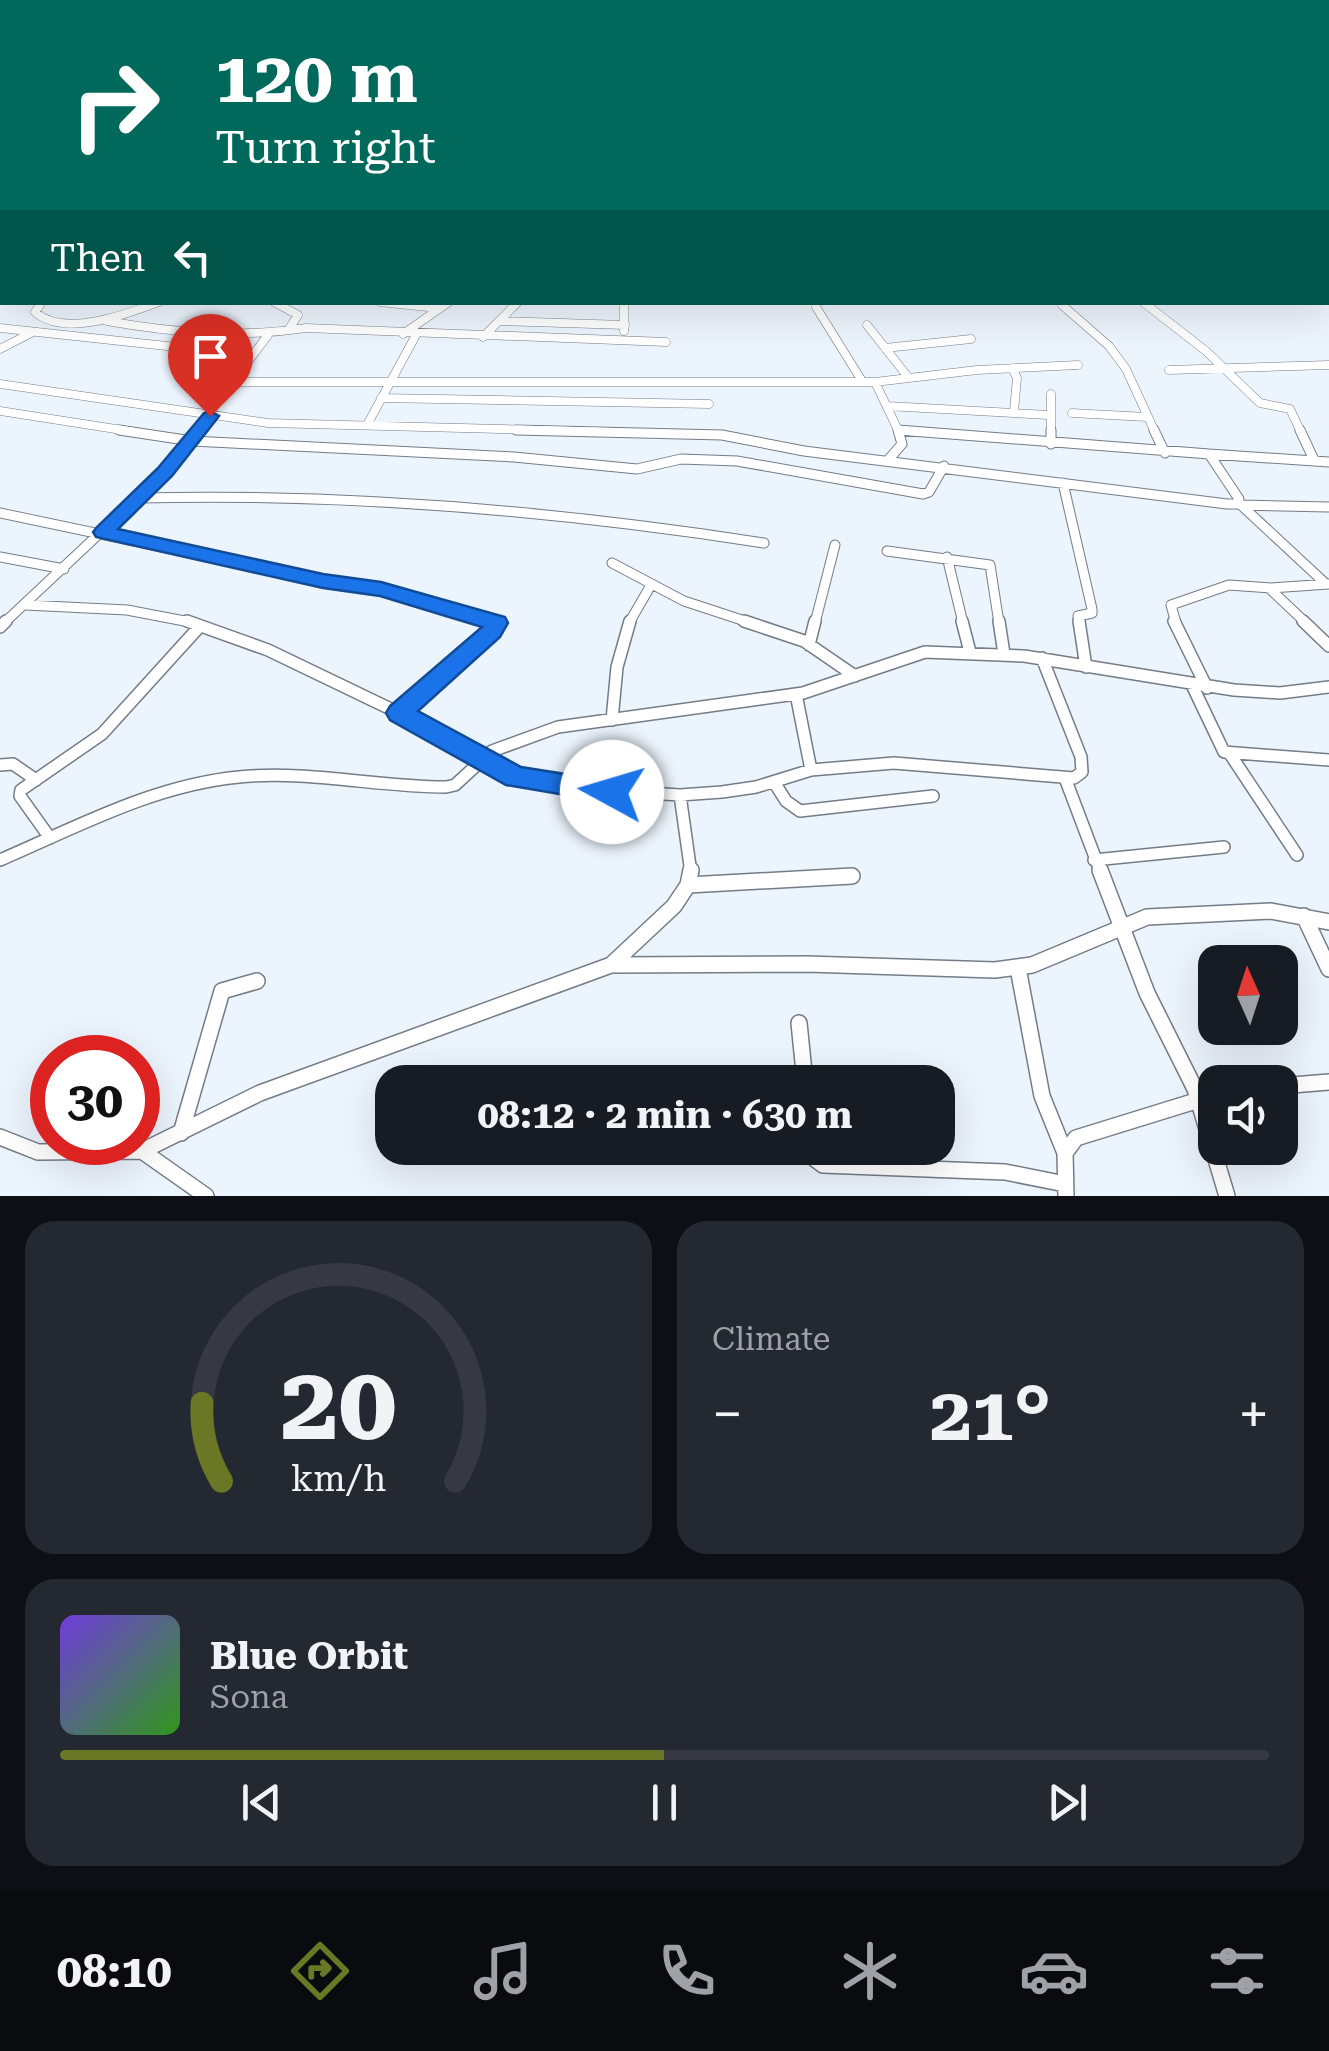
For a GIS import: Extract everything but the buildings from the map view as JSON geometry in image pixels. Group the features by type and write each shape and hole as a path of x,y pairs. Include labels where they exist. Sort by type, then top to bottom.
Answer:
{"street":[{"path":"41,305 37,316 51,322 106,321 162,331 268,335 288,330 666,342"},
{"path":"106,321 150,305"},
{"path":"282,305 298,316 288,330"},
{"path":"408,305 437,308"},
{"path":"403,334 443,305"},
{"path":"484,337 515,305"},
{"path":"624,305 624,342"},
{"path":"1062,305 1109,346 1126,369 1165,452"},
{"path":"1147,305 1227,370 1260,403 1291,410 1314,460"},
{"path":"816,306 862,381"},
{"path":"498,321 625,325"},
{"path":"0,349 51,322"},
{"path":"867,325 908,377"},
{"path":"0,328 250,355"},
{"path":"0,627 140,498 192,441 268,335"},
{"path":"366,426 416,335"},
{"path":"885,348 971,339"},
{"path":"232,382 875,382 1078,365"},
{"path":"1168,370 1329,365"},
{"path":"1012,368 1017,381 1014,411"},
{"path":"875,382 902,444 888,460"},
{"path":"0,384 268,423 711,434 792,449 1238,505 1329,508"},
{"path":"1051,394 1051,444"},
{"path":"381,398 709,404"},
{"path":"886,406 1049,415"},
{"path":"0,411 192,441 514,457 637,469 682,459 738,461 924,494 944,466"},
{"path":"1072,413 1146,418"},
{"path":"898,430 1329,462"},
{"path":"1209,454 1238,505 1328,584"},
{"path":"1063,483 1092,609 1092,613 1078,618 1086,666"},
{"path":"140,498 275,495 361,499 674,528 764,543"},
{"path":"0,512 323,581 381,589 496,623 492,631 399,713"},
{"path":"810,645 835,545"},
{"path":"887,551 947,557 992,567 992,592 1004,654"},
{"path":"0,557 64,569"},
{"path":"947,557 970,652"},
{"path":"612,563 684,601 810,645 855,676"},
{"path":"1207,688 1172,616 1172,605 1229,585 1270,588 1328,584"},
{"path":"612,720 614,682 624,640 638,604 651,585"},
{"path":"1270,588 1329,646"},
{"path":"25,604 116,608 200,626 310,669 516,777 544,784 680,795 774,782 811,770 894,763 944,764 1064,778 1080,776 1081,757 1042,658"},
{"path":"50,838 20,796 21,790 102,734 200,626"},
{"path":"0,860 114,808 203,782 266,776 446,787 455,785 492,750 558,727 796,694 916,653 970,652 1042,658 1207,688 1280,693 1329,686"},
{"path":"1192,685 1218,744 1230,754 1249,788 1297,854"},
{"path":"796,694 811,770"},
{"path":"1230,754 1329,760"},
{"path":"0,765 13,764 36,780"},
{"path":"1064,778 1147,994 1198,1082"},
{"path":"774,782 786,802 800,811 933,796"},
{"path":"612,965 674,906 688,884 690,872 680,795"},
{"path":"1094,860 1224,847"},
{"path":"688,884 852,876"},
{"path":"160,1143 260,1093 612,965 1018,968 1147,918 1195,912 1271,911 1329,922"},
{"path":"1304,916 1329,969"},
{"path":"823,1165 1005,1172 1066,1190 1065,1154 1042,1096 1018,968"},
{"path":"181,1134 222,991 257,982"},
{"path":"799,1024 803,1065"},
{"path":"1298,1085 1329,1082"},
{"path":"1065,1154 1070,1143 1085,1134 1143,1120 1198,1100"},
{"path":"0,1137 30,1149"},
{"path":"160,1164 206,1196"},
{"path":"1221,1165 1228,1196"}],"route":[{"path":"210,416 165,472 103,532 323,581 381,589 496,623 492,631 399,713 496,770 544,784 612,792"}]}
